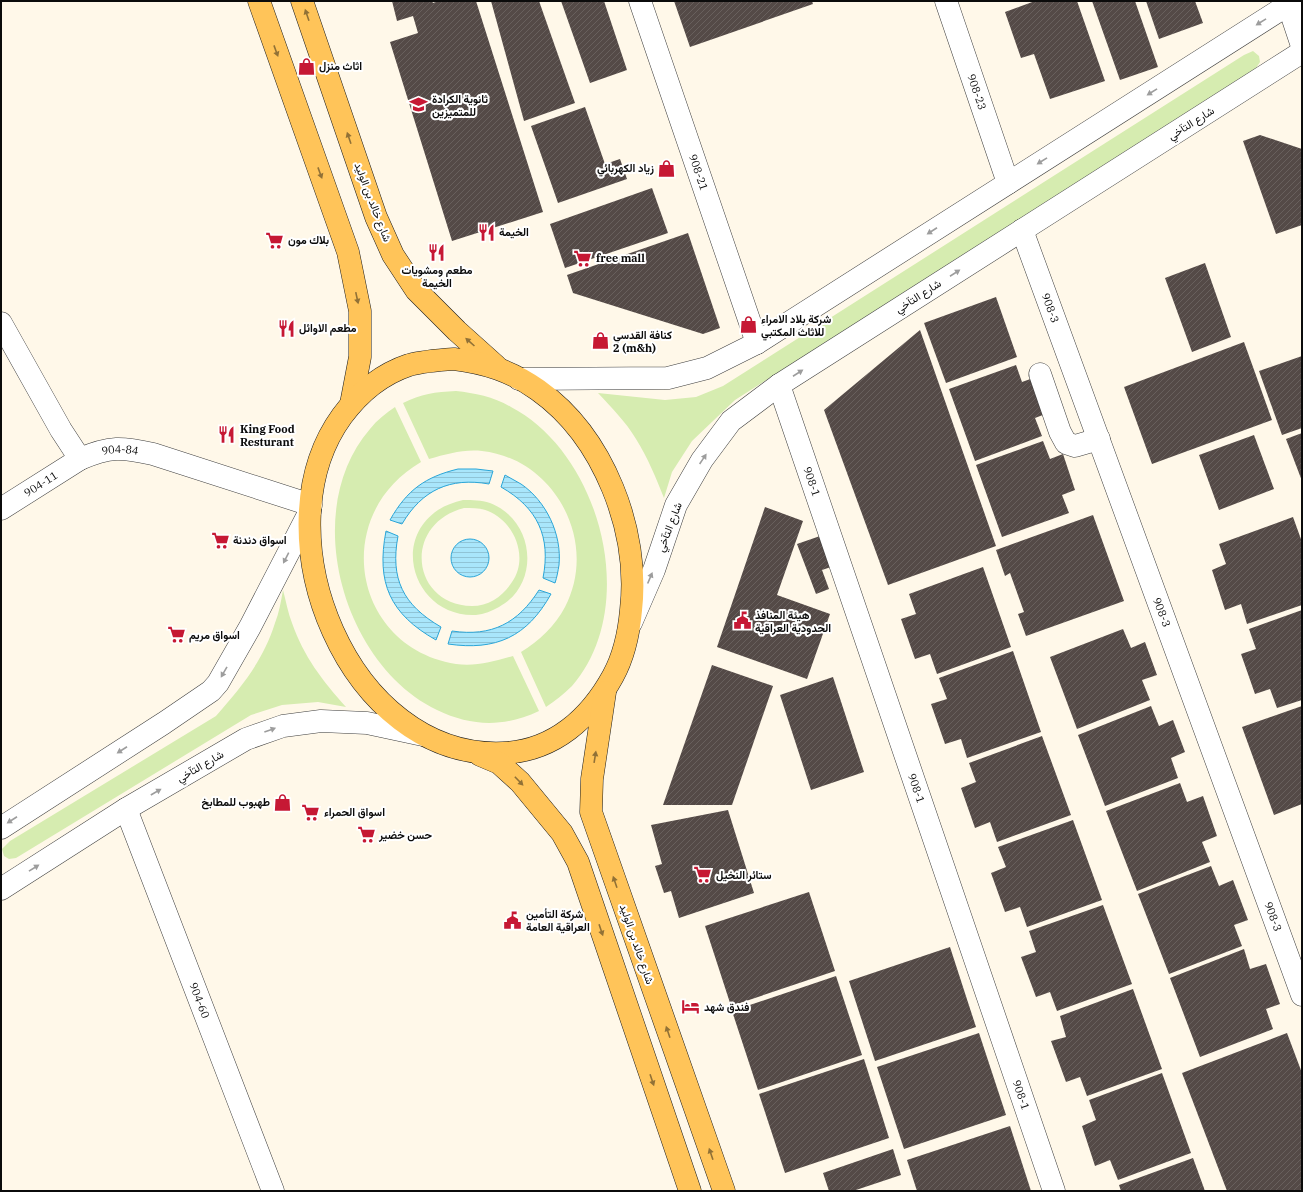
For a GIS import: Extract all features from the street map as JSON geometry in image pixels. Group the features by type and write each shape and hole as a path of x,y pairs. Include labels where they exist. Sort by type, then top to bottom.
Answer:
{"main road":[{"path":"258,1 348,252 360,311 360,357 351,404"},
{"name":"شارع خالد بن الوليد","path":"302,1 376,217 393,255 416,290 457,331 499,368"},
{"path":"454,359 477,362 499,368 519,378 539,391 557,406 588,442 611,484 620,507 631,555 632,603 630,626 616,671 605,691 591,710 574,726 555,739 534,748 512,753 489,754 466,751 444,745 423,735 386,708 370,690 355,671 337,640 323,606 316,583 310,535 311,508 319,464 327,443 338,422 351,404 368,388 381,379 408,365 431,360 454,359"},
{"name":"شارع خالد بن الوليد","path":"605,691 592,780 591,812 724,1191"},
{"path":"476,753 499,763 520,782 562,833 578,862 690,1191"}],"street":[{"name":"908-21","path":"640,1 757,343"},
{"name":"908-23","path":"946,1 1008,183"},
{"path":"519,378 668,378 707,368 757,343 1290,2 1302,46"},
{"name":"شارع التآخي","path":"630,626 654,570 676,505 702,460 731,421 778,385 1302,52"},
{"name":"908-3","path":"1022,230 1302,995"},
{"path":"1,323 60,430 80,459"},
{"path":"1040,374 1060,432 1066,443 1075,446 1099,439"},
{"name":"908-1","path":"778,385 1054,1191"},
{"name":"904-84","path":"80,459 95,452 109,449 127,448 153,454 311,508"},
{"name":"904-11","path":"1,509 80,459"},
{"path":"1,828 211,691 218,683 250,626 311,508"},
{"name":"شارع التآخي","path":"1,889 126,809 246,739 283,726 321,721 366,723 423,735"},
{"name":"904-60","path":"126,809 273,1191"}],"green space":[{"path":"1253,51 1259,56 1260,62 1256,68 735,400 692,441 672,472 664,498 648,461 636,439 623,421 598,393 665,400 696,397 723,386 1244,55"},
{"path":"456,391 477,394 498,401 511,407 542,429 568,459 588,495 601,534 607,575 604,616 593,653 572,686 546,707 521,652 546,632 565,607 574,582 577,556 573,531 564,508 549,487 531,470 508,457 482,451 462,451 429,459 403,403 416,397 428,394"},
{"path":"395,407 421,462 392,485 373,514 365,545 365,576 375,607 394,633 421,653 463,665 485,663 513,656 539,711 514,720 488,723 463,720 437,710 404,688 377,659 356,623 342,583 335,542 337,501 349,463 370,429"},
{"path":"463,500 487,502 505,511 516,523 524,537 527,553 526,568 522,583 513,597 499,607 479,615 455,613 438,604 425,592 416,576 413,559 415,541 423,524 438,510 447,505","holes":["464,508 476,508 488,511 506,523 512,532 519,552 517,573 512,582 500,596 490,602 478,606 452,602 436,593 426,579 422,563 423,546 431,530 444,517"]},
{"path":"283,590 291,619 302,647 314,668 346,707 318,702 282,705 251,715 16,858 9,859 4,856 2,849 10,841 216,716 243,683 258,661 270,637 280,607"}],"water":[{"path":"458,469 493,471 489,484 475,482 462,483 438,489 419,502 402,524 390,520 403,500 418,486 436,476"},
{"path":"505,475 530,491 538,499 550,519 555,530 559,553 559,565 555,583 543,578 545,549 539,525 533,514 524,504 514,495 501,487"},
{"path":"386,531 398,536 396,565 398,578 402,589 417,610 441,627 436,640 420,630 407,619 397,608 390,595 385,581 383,566 383,550"},
{"path":"466,539 474,539 481,542 486,547 489,558 486,569 481,574 474,577 466,577 459,574 454,569 451,562 451,554 454,547 459,542"},
{"path":"539,590 551,594 542,609 521,631 495,643 465,646 448,644 452,631 480,632 503,625 522,611"}],"building":[{"path":"392,1 432,1 433,3 438,1 476,1 543,212 452,241 390,42 418,33 413,16 397,21"},
{"path":"491,1 539,1 575,103 524,121"},
{"path":"561,1 604,1 627,70 590,83"},
{"path":"674,1 812,1 813,4 690,47"},
{"path":"1035,1 1077,1 1105,81 1050,99 1034,54 1021,58 1005,12"},
{"path":"1092,1 1135,1 1158,67 1120,80"},
{"path":"1146,1 1195,1 1203,23 1159,39"},
{"path":"585,107 605,164 620,159 627,179 558,203 531,126"},
{"path":"1260,135 1302,149 1302,225 1276,234 1243,141"},
{"path":"652,188 668,233 565,268 550,224"},
{"path":"688,233 720,328 703,334 573,293 567,275"},
{"path":"1205,263 1231,337 1192,352 1165,278"},
{"path":"996,297 1017,357 946,383 924,323"},
{"path":"920,330 996,546 888,585 824,410"},
{"path":"1244,342 1272,420 1152,464 1124,387"},
{"path":"1302,356 1302,428 1282,435 1259,371"},
{"path":"1016,365 1022,382 1036,377 1048,413 1035,418 1042,436 975,461 949,389"},
{"path":"1302,433 1302,481 1286,439"},
{"path":"1254,435 1274,489 1219,510 1199,455"},
{"path":"1043,441 1050,459 1063,454 1075,490 1062,495 1069,513 1002,537 976,465"},
{"path":"765,507 803,521 777,595 830,614 807,679 717,647"},
{"path":"1093,515 1124,601 1026,636 1018,614 1024,612 1010,573 1005,576 996,550"},
{"path":"1293,517 1302,542 1302,605 1247,624 1241,604 1225,610 1212,570 1226,564 1219,544"},
{"path":"823,535 834,566 822,570 829,589 816,594 797,544"},
{"path":"983,567 1011,647 937,674 930,654 915,659 901,619 916,614 909,594"},
{"path":"1302,610 1302,700 1277,708 1270,689 1255,694 1241,654 1256,649 1249,629"},
{"path":"1123,629 1131,648 1145,642 1157,675 1142,680 1150,700 1077,729 1050,657"},
{"path":"1013,651 1041,732 967,758 961,739 945,744 931,704 947,699 939,678"},
{"path":"712,665 773,686 732,805 663,805"},
{"path":"833,677 864,772 811,790 780,695"},
{"path":"1151,706 1159,726 1173,720 1185,752 1171,758 1178,778 1105,806 1078,735"},
{"path":"1302,706 1302,804 1274,815 1242,727"},
{"path":"1042,736 1071,815 997,842 990,822 975,828 961,788 976,782 969,763"},
{"path":"1180,783 1187,802 1203,796 1217,836 1202,842 1210,862 1137,891 1106,811"},
{"path":"728,810 754,893 679,918 671,891 664,893 655,866 662,864 651,825"},
{"path":"1073,820 1102,900 1027,927 1020,907 1005,912 991,873 1006,867 998,847"},
{"path":"1211,866 1219,886 1233,880 1248,920 1234,925 1242,946 1169,974 1138,894"},
{"path":"809,892 835,971 731,1006 705,926"},
{"path":"1103,905 1132,984 1057,1011 1050,992 1036,997 1021,957 1036,952 1029,931"},
{"path":"950,947 976,1027 875,1061 849,981"},
{"path":"1244,949 1250,969 1266,964 1280,1004 1266,1009 1273,1029 1200,1057 1170,978"},
{"path":"836,976 862,1055 758,1090 732,1011"},
{"path":"1133,989 1162,1069 1087,1096 1080,1077 1066,1082 1051,1041 1066,1037 1060,1016"},
{"path":"979,1033 1006,1115 904,1149 877,1067"},
{"path":"1287,1033 1302,1073 1302,1191 1227,1191 1182,1073"},
{"path":"864,1059 889,1138 785,1173 759,1094"},
{"path":"1162,1073 1191,1153 1118,1180 1110,1160 1095,1166 1082,1126 1096,1120 1089,1100"},
{"path":"1010,1126 1031,1191 917,1191 907,1160"},
{"path":"893,1149 901,1175 853,1191 829,1191 823,1173"},
{"path":"1193,1158 1205,1191 1121,1191 1119,1185"}],"place":[{"name":"اثاث منزل","path":"306,66"},
{"name":"ثانوية الكرادة للمتميزين","path":"419,105"},
{"name":"زياد الكهربائي","path":"667,168"},
{"name":"الخيمة","path":"486,232"},
{"name":"بلاك مون","path":"275,240"},
{"name":"مطعم ومشويات الخيمة","path":"437,252"},
{"name":"free mall","path":"583,258"},
{"name":"شركة بلاد الامراء للاثاث المكتبي","path":"748,325"},
{"name":"مطعم الاوائل","path":"286,328"},
{"name":"كنافة القدسي 2 (m&h)","path":"600,341"},
{"name":"King Food Resturant","path":"227,435"},
{"name":"اسواق دندنة","path":"220,540"},
{"name":"هيئة المنافذ الحدودية العراقية","path":"742,621"},
{"name":"اسواق مريم","path":"176,635"},
{"name":"طهبوب للمطابخ","path":"283,802"},
{"name":"اسواق الحمراء","path":"311,812"},
{"name":"حسن خضير","path":"366,835"},
{"name":"ستائر النخيل","path":"703,875"},
{"name":"شركة التأمين العراقية العامة","path":"513,920"},
{"name":"فندق شهد","path":"691,1007"}]}
